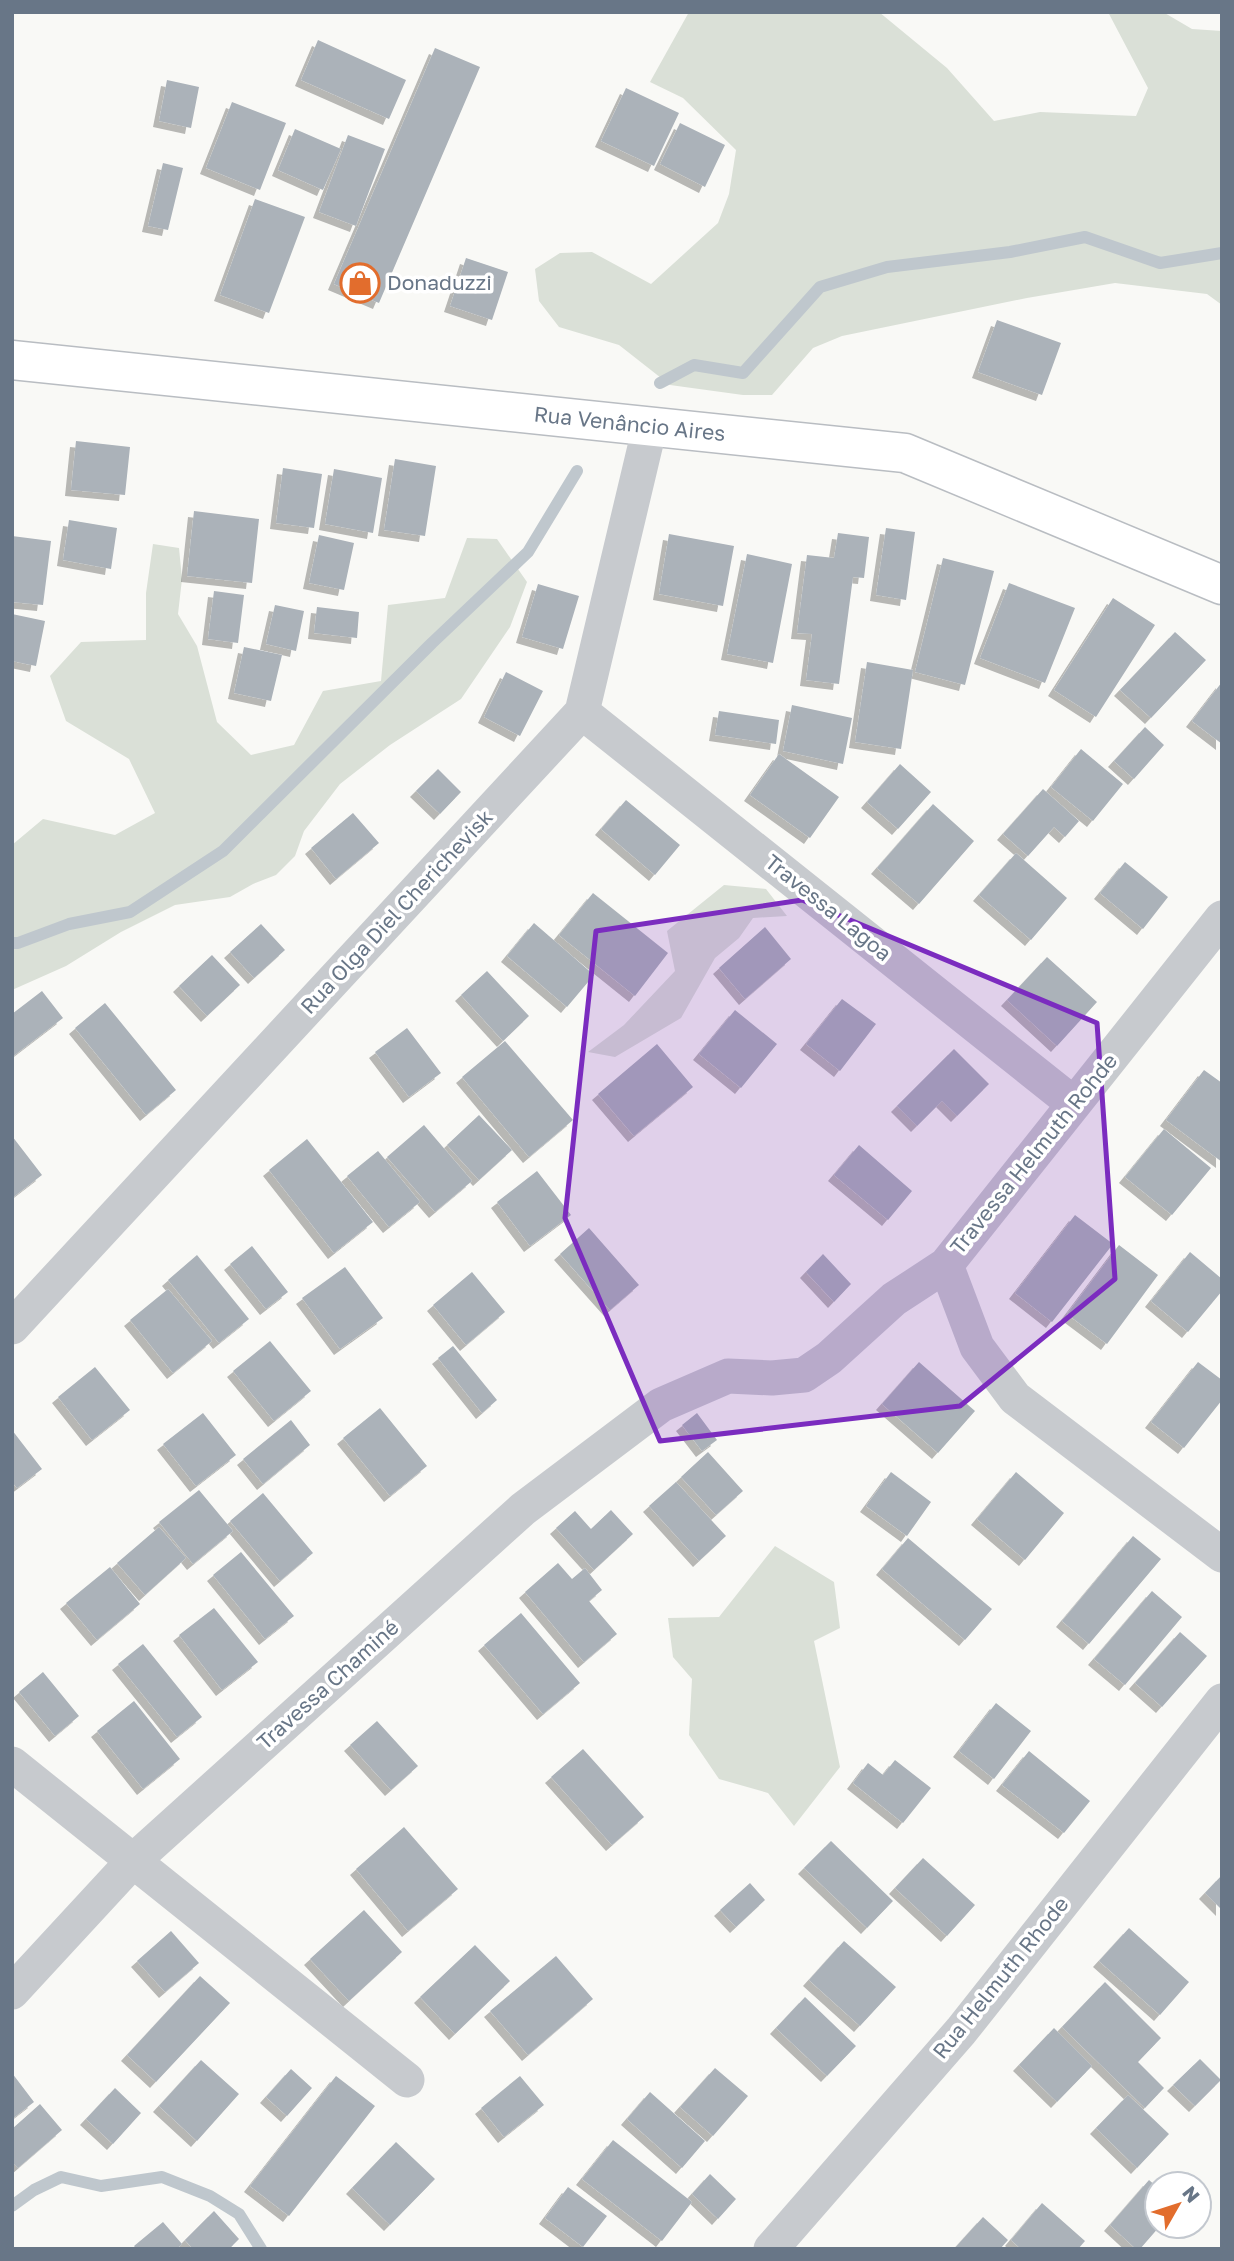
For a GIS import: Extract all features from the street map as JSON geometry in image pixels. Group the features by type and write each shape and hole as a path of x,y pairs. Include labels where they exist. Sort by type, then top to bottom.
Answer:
{"street":[{"name":"Rua Venâncio Aires","path":"12,360 905,453 1222,585"},
{"name":"Rua Olga Diel Cherichevisk","path":"12,1327 582,712 650,426"},
{"name":"Travessa Lagoa","path":"582,712 1074,1104"},
{"name":"Travessa Helmuth Rohde","path":"1222,918 946,1265 977,1347 1015,1398 1222,1555"},
{"name":"Travessa Chaminé","path":"12,1992 133,1861 523,1509 662,1405 728,1376 772,1378 804,1375 829,1358 894,1299 946,1265"},
{"name":"Rua Helmuth Rhode","path":"771,2249 961,2031 1222,1700"},
{"path":"12,1764 407,2080"}],"highlighted area":[{"path":"802,900 1097,1023 1115,1279 960,1406 660,1441 565,1218 596,931"}],"shaded area":[{"path":"689,12 879,12 947,68 994,121 1040,112 1136,116 1148,88 1108,12 1163,12 1192,29 1222,31 1222,305 1207,294 1115,283 1027,298 842,336 813,348 772,395 743,395 670,385 619,345 559,327 539,301 535,269 560,253 592,252 651,284 718,223 729,194 736,150 683,98 650,82"},
{"path":"467,538 497,539 527,582 510,627 461,699 390,745 340,784 304,831 295,856 276,875 230,897 175,905 121,932 66,966 12,990 12,845 43,819 115,835 155,813 129,759 66,721 50,676 81,642 146,640 146,593 153,544 179,548 182,579 178,614 197,646 217,722 251,755 294,745 323,691 381,681 388,605 445,598"},
{"path":"724,885 766,889 787,916 753,918 739,938 715,958 681,1018 615,1057 588,1052 624,1025 675,971 667,931"},
{"path":"775,1546 834,1582 840,1628 814,1641 840,1767 794,1826 768,1793 719,1779 689,1735 692,1679 673,1657 668,1618 719,1617"}],"building":[{"path":"318,40 406,80 389,119 301,80"},
{"path":"435,48 480,67 379,303 334,284"},
{"path":"167,80 199,87 191,128 159,121"},
{"path":"626,88 679,113 654,166 601,141"},
{"path":"232,102 286,123 260,190 206,168"},
{"path":"680,123 725,145 705,187 660,164"},
{"path":"295,129 341,149 323,190 278,170"},
{"path":"348,135 385,149 356,226 319,212"},
{"path":"163,163 183,168 168,230 148,226"},
{"path":"255,199 305,217 269,313 220,295"},
{"path":"466,258 508,272 492,320 450,306"},
{"path":"997,320 1061,343 1042,395 978,372"},
{"path":"76,441 130,447 125,495 71,490"},
{"path":"395,459 436,466 425,536 384,530"},
{"path":"283,468 322,474 314,528 276,523"},
{"path":"334,469 382,478 373,533 325,524"},
{"path":"194,511 259,519 252,583 187,576"},
{"path":"69,520 117,528 111,569 63,560"},
{"path":"886,528 915,532 906,600 876,595"},
{"path":"838,533 869,537 864,578 853,577 839,684 806,680 812,634 797,633 807,555 834,558"},
{"path":"669,534 734,546 723,606 659,594"},
{"path":"319,535 354,543 344,590 309,583"},
{"path":"12,536 51,541 43,605 12,602"},
{"path":"747,554 792,564 773,663 727,654"},
{"path":"943,558 994,571 965,685 915,672"},
{"path":"1009,583 1075,608 1045,683 980,658"},
{"path":"538,584 579,596 563,649 522,637"},
{"path":"214,591 244,595 238,643 208,639"},
{"path":"1113,598 1155,625 1096,717 1054,690"},
{"path":"275,605 304,611 296,651 266,644"},
{"path":"317,607 359,612 357,638 314,633"},
{"path":"12,614 45,621 36,666 12,661"},
{"path":"1175,632 1206,660 1151,718 1120,690"},
{"path":"244,647 282,655 271,701 234,693"},
{"path":"867,662 913,670 901,749 855,742"},
{"path":"506,672 543,691 520,736 484,717"},
{"path":"1222,682 1222,744 1192,721"},
{"path":"792,705 852,718 843,764 783,751"},
{"path":"719,711 779,720 776,744 715,735"},
{"path":"1145,727 1164,745 1134,779 1114,761"},
{"path":"1081,749 1123,784 1093,821 1051,787"},
{"path":"779,754 839,797 810,838 750,795"},
{"path":"900,764 931,792 898,829 867,802"},
{"path":"438,769 461,792 440,814 416,791"},
{"path":"1043,789 1079,821 1065,837 1054,827 1028,856 1003,834"},
{"path":"626,800 680,845 655,875 601,829"},
{"path":"933,804 974,841 919,904 877,868"},
{"path":"353,813 379,843 336,879 311,848"},
{"path":"1016,853 1067,898 1031,940 979,895"},
{"path":"1125,862 1168,897 1143,929 1100,893"},
{"path":"593,893 668,953 635,996 559,935"},
{"path":"534,923 594,975 567,1007 507,956"},
{"path":"261,924 285,950 254,978 230,952"},
{"path":"765,927 791,959 745,999 719,968"},
{"path":"212,955 240,985 207,1016 179,986"},
{"path":"1047,957 1097,1002 1057,1046 1007,1000"},
{"path":"487,971 529,1016 503,1041 461,995"},
{"path":"42,991 63,1018 12,1057 12,1014"},
{"path":"842,999 876,1024 840,1071 806,1044"},
{"path":"105,1003 176,1090 146,1115 75,1028"},
{"path":"735,1010 777,1044 741,1088 699,1054"},
{"path":"407,1028 441,1073 409,1097 375,1052"},
{"path":"505,1041 573,1120 529,1157 462,1077"},
{"path":"657,1044 693,1087 634,1136 598,1094"},
{"path":"954,1049 989,1084 957,1116 942,1101 917,1126 897,1106"},
{"path":"1204,1070 1222,1083 1222,1162 1166,1120"},
{"path":"479,1115 512,1150 479,1180 447,1145"},
{"path":"424,1125 472,1181 435,1212 387,1157"},
{"path":"1164,1129 1211,1168 1172,1215 1125,1177"},
{"path":"12,1136 42,1175 12,1198"},
{"path":"307,1139 373,1222 334,1253 269,1170"},
{"path":"859,1145 912,1191 888,1220 834,1175"},
{"path":"378,1151 420,1202 389,1227 347,1176"},
{"path":"537,1171 571,1215 530,1246 497,1202"},
{"path":"1075,1215 1113,1244 1052,1322 1015,1293"},
{"path":"589,1228 639,1285 610,1310 560,1254"},
{"path":"1119,1245 1158,1275 1107,1344 1067,1314"},
{"path":"252,1246 288,1292 266,1309 230,1264"},
{"path":"1190,1252 1222,1279 1222,1291 1188,1332 1151,1301"},
{"path":"823,1254 851,1284 834,1302 806,1272"},
{"path":"197,1255 249,1319 219,1343 168,1280"},
{"path":"345,1267 383,1318 340,1349 302,1298"},
{"path":"472,1272 505,1312 466,1345 433,1305"},
{"path":"168,1289 212,1341 173,1373 130,1320"},
{"path":"270,1341 311,1391 274,1421 233,1371"},
{"path":"453,1346 497,1400 482,1413 438,1358"},
{"path":"919,1362 975,1411 938,1453 882,1404"},
{"path":"1198,1362 1222,1380 1222,1400 1184,1448 1151,1422"},
{"path":"95,1367 130,1410 92,1440 58,1397"},
{"path":"380,1408 427,1466 390,1496 343,1438"},
{"path":"203,1413 236,1455 196,1486 163,1444"},
{"path":"697,1413 717,1440 702,1451 682,1425"},
{"path":"291,1420 310,1445 263,1484 243,1459"},
{"path":"12,1430 42,1469 17,1488 12,1482"},
{"path":"708,1452 743,1491 716,1515 681,1477"},
{"path":"891,1472 931,1502 907,1536 866,1506"},
{"path":"1016,1472 1064,1513 1025,1560 977,1519"},
{"path":"676,1482 726,1536 699,1561 649,1506"},
{"path":"199,1490 233,1531 193,1564 159,1522"},
{"path":"263,1493 313,1553 280,1581 230,1521"},
{"path":"611,1510 633,1534 594,1570 556,1528 575,1511 591,1529"},
{"path":"159,1527 186,1558 145,1595 117,1563"},
{"path":"1133,1536 1161,1559 1089,1644 1062,1621"},
{"path":"908,1538 992,1609 965,1640 882,1569"},
{"path":"241,1552 294,1616 265,1639 213,1575"},
{"path":"558,1563 572,1579 585,1568 602,1590 589,1601 617,1634 584,1662 525,1592"},
{"path":"110,1567 140,1604 97,1640 66,1603"},
{"path":"1152,1591 1182,1617 1125,1685 1094,1659"},
{"path":"214,1608 258,1662 222,1690 179,1635"},
{"path":"521,1613 580,1683 543,1714 484,1645"},
{"path":"1180,1632 1207,1656 1162,1707 1135,1683"},
{"path":"143,1644 202,1717 177,1737 118,1664"},
{"path":"43,1672 79,1716 55,1736 19,1692"},
{"path":"134,1701 180,1759 143,1789 97,1731"},
{"path":"996,1703 1031,1731 994,1779 959,1751"},
{"path":"377,1721 418,1766 391,1790 350,1745"},
{"path":"583,1749 644,1817 612,1845 551,1777"},
{"path":"1029,1751 1090,1801 1064,1833 1002,1785"},
{"path":"895,1760 931,1788 903,1823 853,1783 868,1763 883,1775"},
{"path":"404,1827 458,1889 408,1931 356,1869"},
{"path":"831,1841 893,1901 867,1928 804,1868"},
{"path":"923,1858 975,1905 947,1936 895,1888"},
{"path":"1222,1875 1222,1910 1205,1893"},
{"path":"750,1883 765,1900 736,1927 720,1910"},
{"path":"364,1910 402,1952 349,2001 310,1959"},
{"path":"1129,1928 1189,1982 1160,2015 1099,1961"},
{"path":"171,1931 199,1963 165,1992 137,1961"},
{"path":"844,1941 896,1987 860,2026 809,1980"},
{"path":"475,1945 510,1981 455,2034 420,1997"},
{"path":"556,1956 593,1999 528,2055 490,2011"},
{"path":"200,1976 230,2003 156,2082 127,2055"},
{"path":"1105,1982 1161,2038 1138,2062 1164,2088 1145,2108 1062,2027"},
{"path":"805,1997 856,2046 827,2076 776,2028"},
{"path":"1054,2028 1092,2066 1057,2102 1019,2065"},
{"path":"1200,2059 1221,2080 1195,2106 1173,2085"},
{"path":"201,2060 239,2094 197,2141 159,2106"},
{"path":"715,2068 748,2096 713,2136 680,2107"},
{"path":"291,2069 312,2088 287,2116 266,2097"},
{"path":"12,2073 34,2102 12,2119"},
{"path":"336,2076 375,2106 289,2216 250,2186"},
{"path":"520,2076 544,2105 504,2137 481,2108"},
{"path":"115,2088 141,2113 113,2144 86,2119"},
{"path":"650,2092 705,2141 682,2168 627,2119"},
{"path":"1128,2095 1169,2134 1137,2168 1096,2128"},
{"path":"40,2104 62,2130 18,2168 12,2162 12,2129"},
{"path":"613,2140 692,2202 662,2241 582,2179"},
{"path":"396,2142 435,2179 390,2225 352,2188"},
{"path":"710,2174 736,2199 718,2219 692,2194"},
{"path":"568,2187 607,2216 583,2247 545,2218"},
{"path":"1143,2187 1143,2240 1148,2240 1140,2249 1136,2249 1110,2225"},
{"path":"1042,2203 1085,2241 1078,2249 1021,2249 1011,2240"},
{"path":"214,2211 239,2239 229,2249 193,2249 185,2240"},
{"path":"983,2217 1008,2240 1000,2249 954,2249"},
{"path":"163,2222 182,2244 177,2249 137,2249 134,2246"}],"waterway":[{"path":"660,383 694,365 743,373 820,287 887,267 1010,252 1085,237 1160,263 1222,253"},
{"path":"12,943 69,924 130,912 223,851 432,643 528,552 577,471"},
{"path":"12,2206 34,2190 61,2177 101,2186 162,2177 210,2196 239,2214 261,2249"}],"place":[{"name":"Donaduzzi","path":"360,283"}]}
